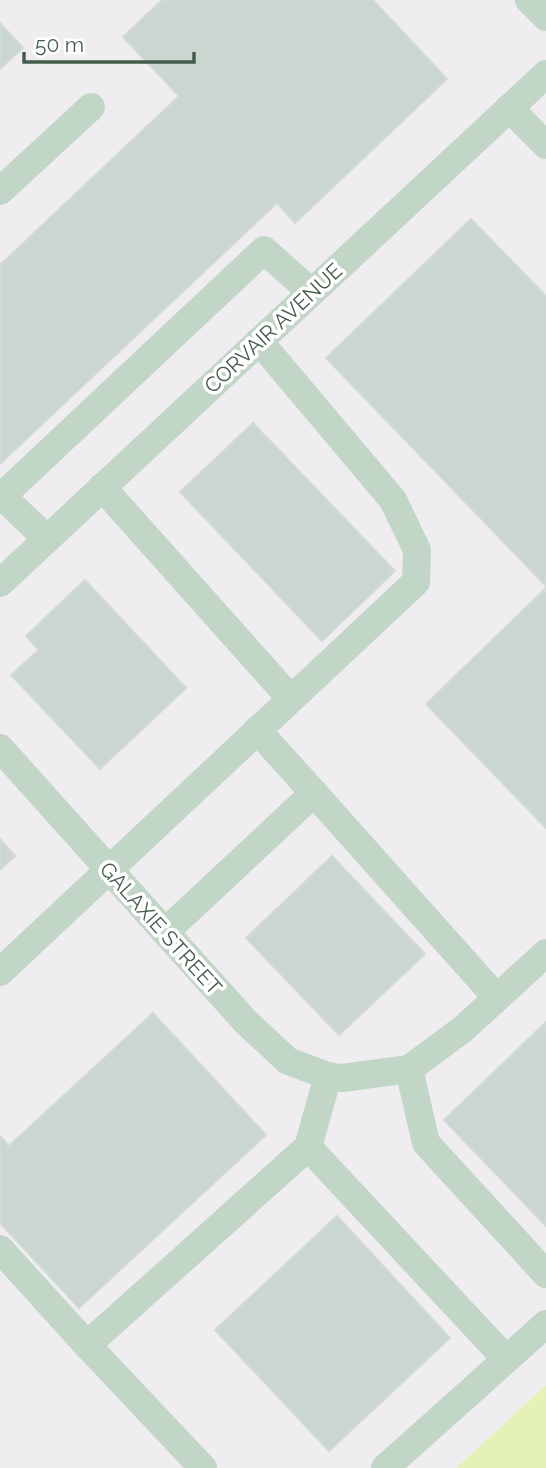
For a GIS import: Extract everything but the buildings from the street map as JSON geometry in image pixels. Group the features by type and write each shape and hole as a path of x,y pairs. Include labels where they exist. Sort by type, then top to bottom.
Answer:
{"street":[{"path":"528,0 546,18"},
{"name":"CORVAIR AVENUE","path":"0,583 546,74"},
{"path":"0,191 90,107"},
{"path":"509,108 546,145"},
{"path":"47,538 1,498 264,250 311,292"},
{"path":"0,972 416,582 417,550 393,500 259,341"},
{"path":"102,487 291,699"},
{"path":"257,730 497,998"},
{"name":"GALAXIE STREET","path":"0,748 246,1022 288,1060 335,1077"},
{"path":"164,932 314,793"},
{"path":"87,1345 309,1147 335,1077 409,1069 463,1029 546,953"},
{"path":"409,1069 426,1143 546,1274"},
{"path":"309,1147 506,1359"},
{"path":"0,1249 203,1468"},
{"path":"384,1468 546,1324"}],"green space":[{"path":"546,1385 546,1468 456,1468"}]}
